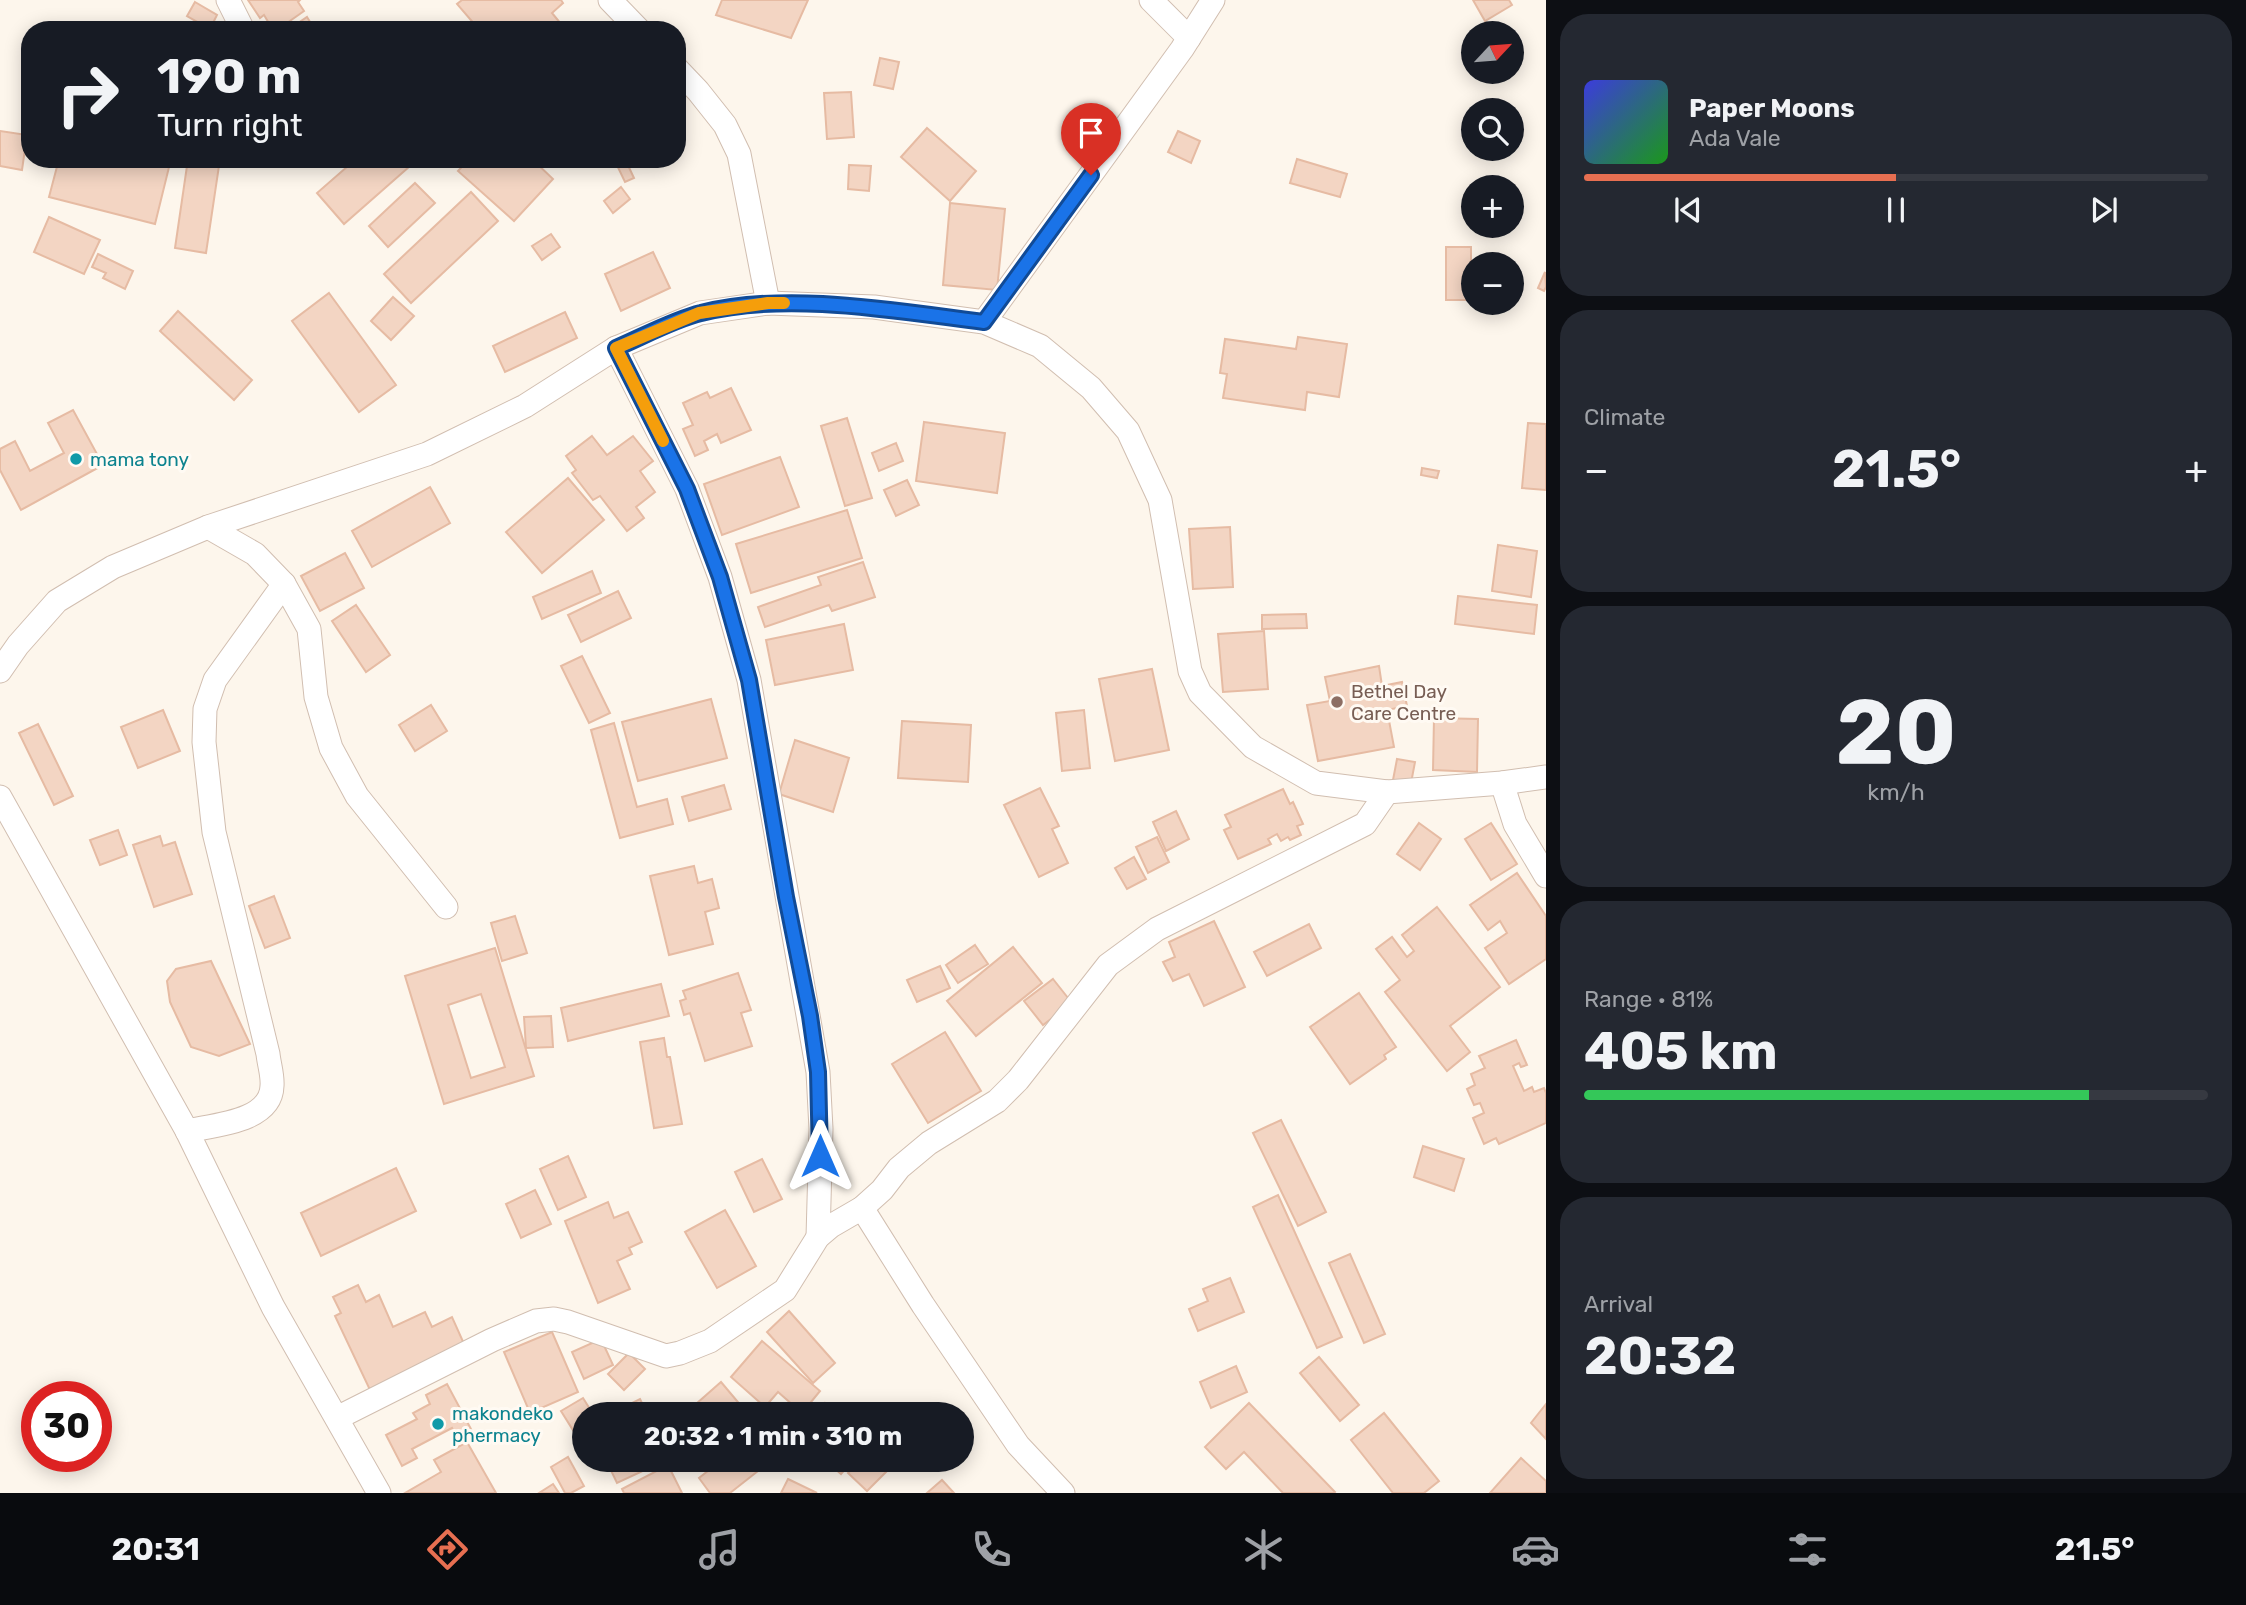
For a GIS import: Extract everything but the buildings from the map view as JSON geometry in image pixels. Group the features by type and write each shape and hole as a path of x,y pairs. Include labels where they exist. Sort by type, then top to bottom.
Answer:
{"street":[{"path":"228,0 238,21"},
{"path":"610,0 630,21"},
{"path":"1151,0 1189,38"},
{"path":"984,322 1189,38 1213,0"},
{"path":"686,78 725,125 739,154 768,303"},
{"path":"0,671 18,645 57,601 113,567 208,527 427,454 525,406 616,348 699,313 768,303 874,307 984,322 1040,346 1091,388 1128,431 1160,500 1190,671 1200,693 1253,747 1316,783 1387,792 1503,783 1546,776"},
{"path":"616,348 687,489 720,577 749,680 818,1072 821,1129 818,1237"},
{"path":"208,527 255,554 284,584 309,629 316,697 331,748 356,796 446,907"},
{"path":"187,1130 245,1118 264,1107 273,1088 268,1054 214,832 204,742 205,709 215,680 284,584"},
{"path":"1503,783 1516,824 1546,876"},
{"path":"337,1418 492,1340 536,1321 554,1319 666,1356 710,1341 785,1290 818,1237 862,1208 882,1190 899,1168 929,1143 997,1101 1018,1080 1108,965 1157,929 1365,824 1387,792"},
{"path":"0,797 187,1130 273,1307 379,1493"},
{"path":"862,1208 923,1305 1018,1445 1063,1493"}],"slow traffic":[{"path":"663,441 616,348 699,313 784,303"}],"place":[{"name":"mama tony","path":"76,459"},
{"name":"Bethel Day Care Centre","path":"1337,702"},
{"name":"makondeko phermacy","path":"438,1424"}],"route":[{"path":"820,1156 818,1072 810,1016 786,897 749,680 720,577 687,489 616,348 699,313 768,303 874,307 984,322 1091,175"}]}
